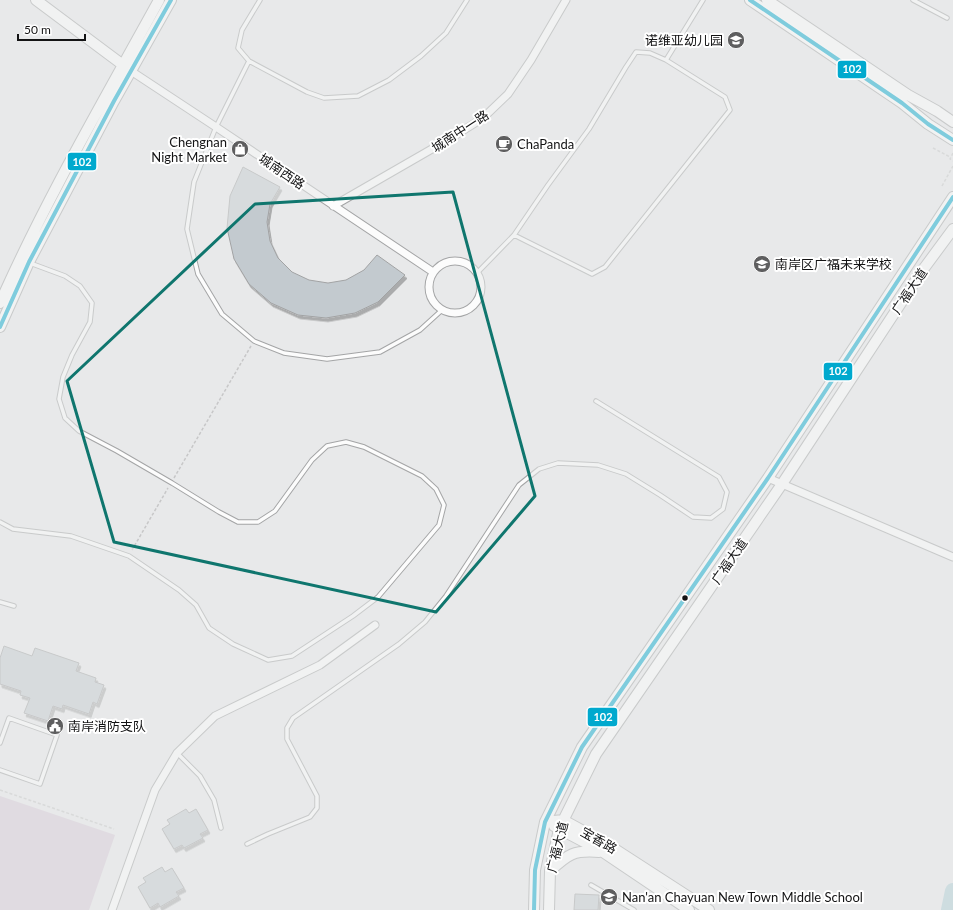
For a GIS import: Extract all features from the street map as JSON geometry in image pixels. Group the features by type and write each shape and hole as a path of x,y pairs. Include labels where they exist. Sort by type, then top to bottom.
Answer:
{"main road":[{"path":"36,0 123,65"},
{"path":"0,303 20,257 159,0"},
{"path":"0,327 29,262 131,71 171,0"},
{"path":"750,0 902,103 928,124 953,140"},
{"path":"767,0 908,95 937,111 953,122"},
{"name":"广福大道","path":"534,910 535,870 545,822 582,748 768,478 953,196"},
{"name":"广福大道","path":"549,910 550,871 561,824 596,754 782,484 922,271 953,229"},
{"path":"545,822 561,824"},
{"name":"宝香路","path":"561,824 689,910"},
{"name":"宝香路","path":"561,824 607,844 709,910"},
{"path":"550,871 562,859 573,853 585,851 603,852"}],"street":[{"name":"城南中一路","path":"333,206 483,118 508,94 531,60 566,0"},
{"name":"城南西路","path":"131,71 433,272"},
{"path":"455,261 464,262 471,266 477,273 480,280 481,289 475,305 468,310 459,313 450,313 435,305 430,297 428,288 429,280 433,272 443,264 455,261"},
{"path":"768,478 953,557"},
{"path":"112,910 156,790 177,753 215,716 320,665 375,625"}],"lane":[{"path":"260,0 242,30 238,48 249,61 307,92 324,98 358,96 389,80 421,56 446,33 467,0"},
{"path":"666,60 702,0"},
{"path":"914,0 947,18"},
{"path":"477,273 514,235 589,129 636,52 650,53 666,60 725,97 730,110 605,266 592,274 514,235"},
{"path":"249,61 216,127 194,182 187,229 198,274 222,314 254,341 284,353 327,359 380,352 420,330 442,310"},
{"path":"0,522 13,529 43,531 71,536 128,556 179,590 196,605 209,628 234,644 268,660 292,656 353,616 378,597 439,525 444,505 436,489 422,476 364,447 346,442 327,446 312,460 274,512 258,522 238,522 79,431 65,418 59,399 63,377 72,355 90,322 92,303 80,286 65,276 29,262"},
{"path":"247,844 310,816 317,808 317,796 287,739 287,728 293,718 400,644 425,622 446,596 519,485 539,470 558,463 598,464 626,474 660,494 693,517 710,518 723,509 727,492 719,477 596,401"},
{"path":"0,602 14,606"},
{"path":"0,743 9,718 57,735 40,784 0,770"},
{"path":"177,753 200,776 214,800 221,828"},
{"path":"591,885 634,910"}],"path":[{"path":"933,148 950,157 953,161"},
{"path":"950,157 953,153"},
{"path":"942,186 953,166"},
{"path":"128,556 254,341"},
{"path":"0,790 114,829"}],"highlighted area":[{"path":"453,192 535,496 436,612 114,542 67,381 255,204"}],"shaded area":[{"path":"0,796 115,835 89,910 0,910"}],"building":[{"path":"243,167 280,187 270,204 267,222 270,241 278,258 292,272 309,280 328,283 346,280 364,270 377,255 405,275 378,302 355,313 326,318 298,315 271,303 249,284 234,259 227,228 230,196"},
{"path":"4,646 32,656 35,648 79,663 76,671 96,678 95,682 104,685 97,704 93,702 89,714 63,705 62,709 53,706 48,721 24,713 30,698 20,695 21,691 0,684 0,658"},
{"path":"186,809 189,813 196,809 208,830 200,834 203,838 184,848 182,845 174,849 162,829 170,824 167,820"},
{"path":"162,867 165,872 172,868 184,888 176,892 179,896 160,907 158,903 150,908 138,887 146,882 143,878"},
{"path":"575,894 599,895 598,910 574,910"}],"waterway":[{"path":"949,910 953,891"}],"transit line":[{"name":"102","path":"0,327 29,262 114,101 171,0"},
{"name":"102","path":"750,0 902,103 928,124 953,140"},
{"name":"102","path":"534,910 535,870 545,822 582,747 768,478 953,197"}],"place":[{"name":"诺维亚幼儿园","path":"736,40"},
{"name":"ChaPanda","path":"504,144"},
{"name":"Chengnan Night Market","path":"240,149"},
{"name":"南岸区广福未来学校","path":"762,264"},
{"name":"南岸消防支队","path":"55,726"},
{"name":"Nan'an Chayuan New Town Middle School","path":"609,897"}]}
